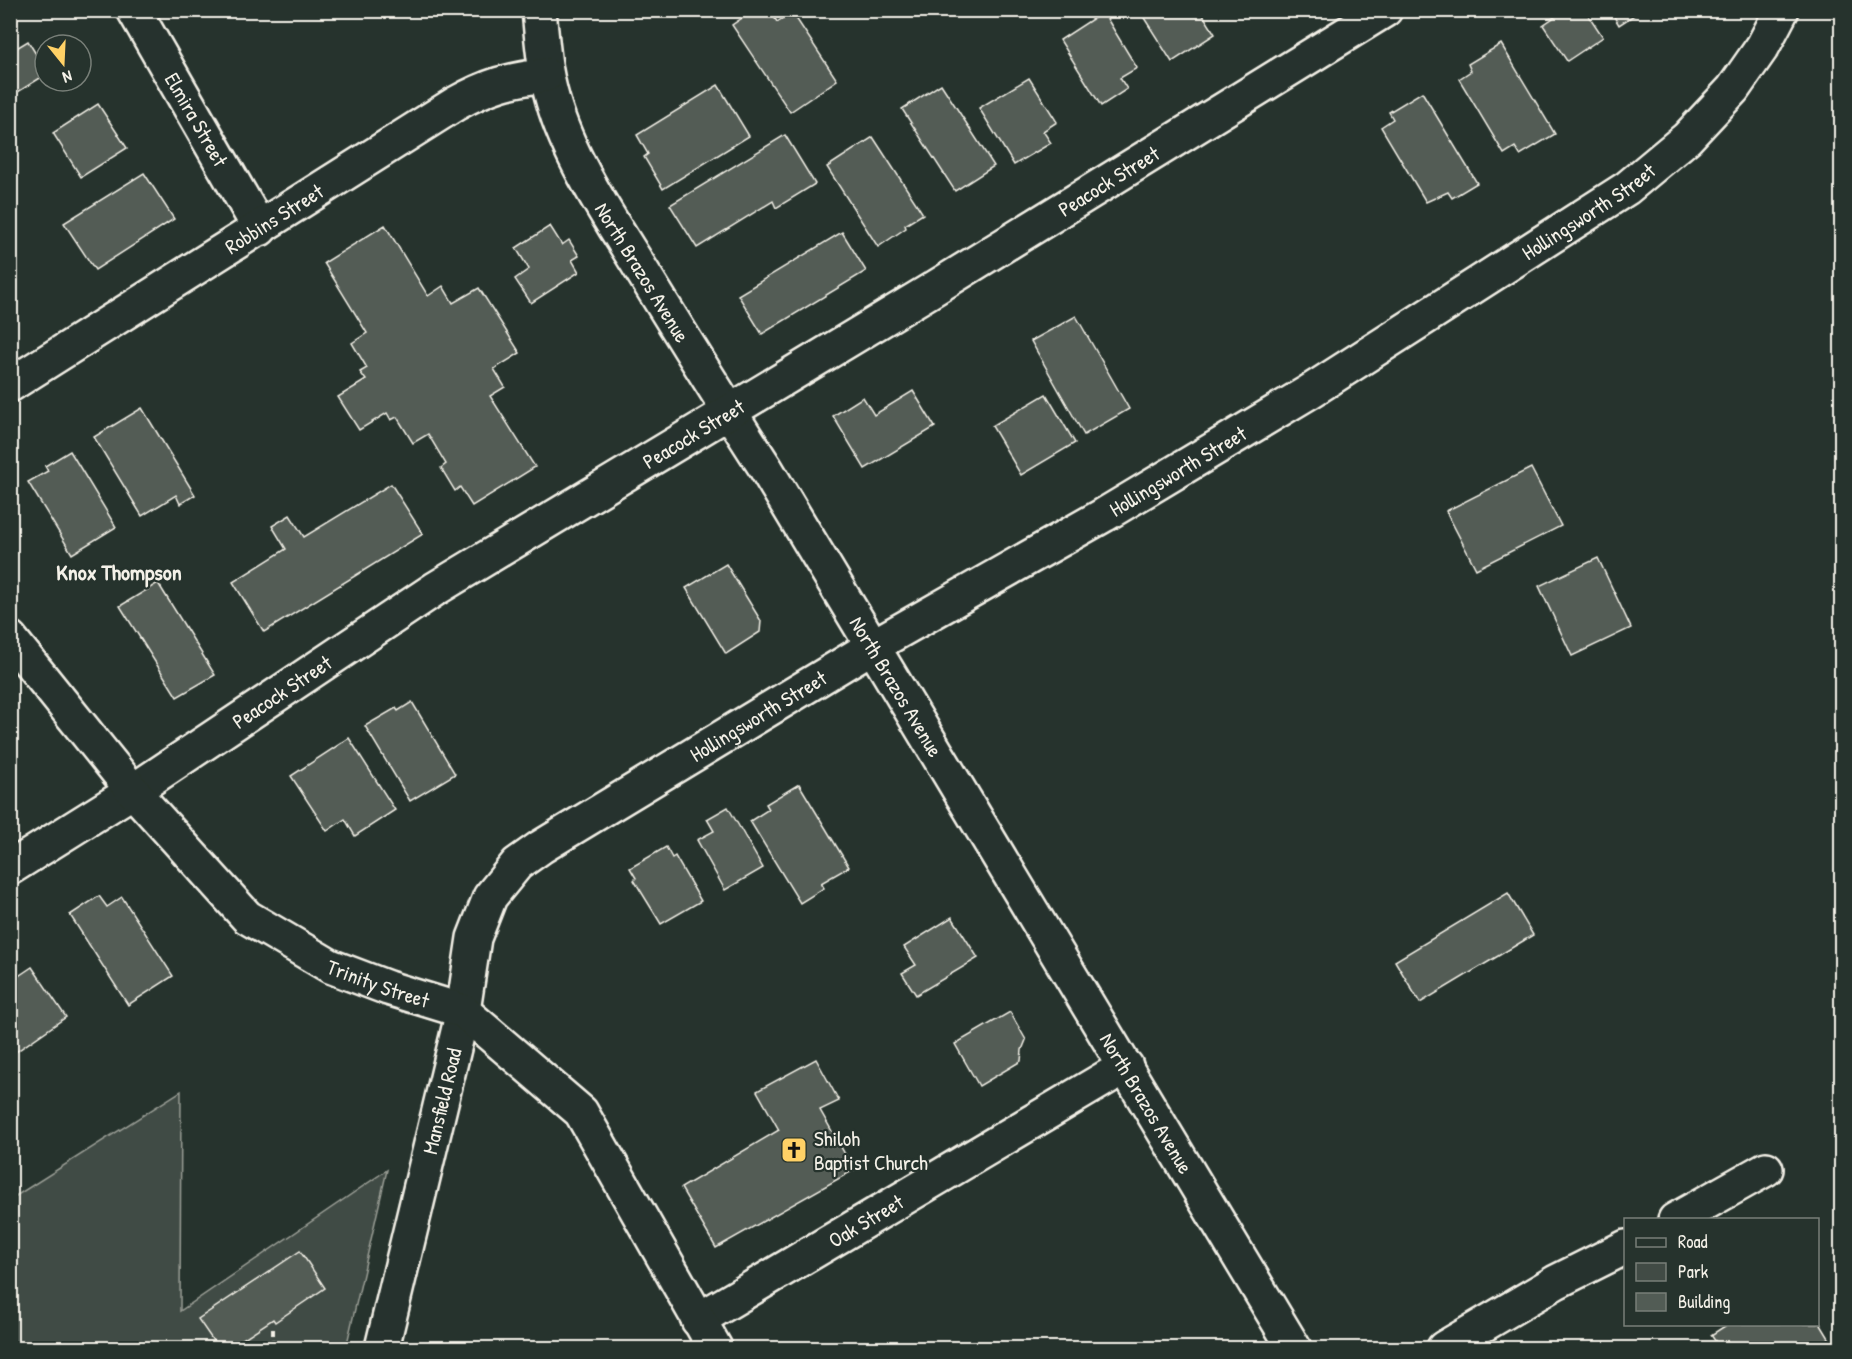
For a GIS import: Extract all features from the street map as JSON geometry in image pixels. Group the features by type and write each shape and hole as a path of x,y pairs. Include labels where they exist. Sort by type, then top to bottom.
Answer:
{"street":[{"name":"Elmira Street","path":"134,10 260,229"},
{"name":"North Brazos Avenue","path":"539,10 546,75 557,113 594,192 765,467 1294,1348"},
{"name":"Peacock Street","path":"10,868 133,791 435,589 986,257 1384,10"},
{"name":"Hollingsworth Street","path":"517,864 551,840 873,646 1104,515 1308,392 1627,188 1687,138 1733,89 1763,46 1782,10"},
{"name":"Robbins Street","path":"10,385 455,104 483,89 512,80 546,75"},
{"name":"Trinity Street","path":"10,638 133,791 247,917 330,966 388,988 463,1011 581,1112 715,1348"},
{"name":"Mansfield Road","path":"382,1348 463,1011 474,938 490,897 517,864"},
{"name":"Oak Street","path":"698,1320 1126,1066"},
{"path":"1679,1218 1766,1169"},
{"path":"1444,1348 1556,1282 1624,1247"}],"path":[{"path":"273,1329 273,1348"}],"green space":[{"path":"181,1091 180,1311 387,1170 346,1348 11,1348 11,1199"}],"building":[{"path":"754,10 770,10 777,22 792,12 837,80 790,112 732,25"},
{"path":"1139,10 1200,10 1215,34 1172,62"},
{"path":"1565,10 1585,10 1603,37 1567,61 1543,25"},
{"path":"1610,10 1642,10 1619,25"},
{"path":"1103,12 1137,68 1120,78 1127,89 1101,106 1060,40"},
{"path":"28,41 33,49 33,83 10,97 10,52"},
{"path":"1501,44 1555,134 1520,155 1515,147 1504,154 1459,79 1471,71 1468,64"},
{"path":"1029,78 1057,122 1043,131 1051,143 1014,165 979,108"},
{"path":"941,84 994,166 955,191 902,109"},
{"path":"718,85 749,136 663,189 644,157 648,154 637,135"},
{"path":"1422,92 1477,183 1452,198 1448,192 1426,202 1381,127 1393,119 1389,112"},
{"path":"98,104 127,148 81,177 53,133"},
{"path":"785,135 815,184 776,208 773,201 697,248 670,205"},
{"path":"873,137 923,214 878,247 827,167"},
{"path":"144,173 174,219 95,270 64,223"},
{"path":"385,225 428,296 443,286 453,303 479,288 520,353 494,369 505,387 490,396 535,467 472,506 460,487 455,491 441,468 446,464 428,434 413,443 397,417 391,420 387,413 359,430 338,397 366,380 360,372 367,368 352,343 367,333 324,263"},
{"path":"550,226 562,245 569,240 579,256 572,260 579,272 531,303 515,279 529,269 516,248"},
{"path":"842,232 866,271 762,334 738,295"},
{"path":"1076,316 1129,409 1084,435 1031,341"},
{"path":"913,391 935,427 865,469 833,416 863,397 874,415"},
{"path":"1046,394 1075,443 1021,475 992,426"},
{"path":"142,408 195,495 180,504 176,495 142,516 94,437"},
{"path":"70,451 116,527 72,554 28,482 48,471 45,466"},
{"path":"1531,468 1561,526 1476,569 1446,511"},
{"path":"391,484 423,534 264,632 233,582 286,549 272,526 290,515 304,537"},
{"path":"1598,558 1631,628 1572,656 1539,586"},
{"path":"726,564 761,621 760,632 726,654 686,588"},
{"path":"158,583 215,675 177,697 120,606"},
{"path":"412,702 455,774 410,801 365,726 396,708 398,711"},
{"path":"349,738 395,810 355,836 345,819 327,831 291,776"},
{"path":"799,784 849,867 821,883 824,888 800,903 750,821 769,809 766,804"},
{"path":"728,807 763,868 725,890 697,840 714,831 707,819"},
{"path":"666,847 672,858 675,856 701,901 661,924 634,880 636,878 630,868"},
{"path":"1508,893 1533,935 1420,1003 1395,961"},
{"path":"99,896 107,907 122,897 173,976 128,1005 70,915"},
{"path":"952,917 978,958 916,995 902,973 916,965 904,947"},
{"path":"32,967 66,1017 10,1056 10,968 17,977"},
{"path":"1010,1012 1026,1040 1021,1061 979,1086 955,1044"},
{"name":"Shiloh Baptist Church","path":"816,1059 839,1101 820,1110 854,1170 716,1248 681,1188 779,1130 757,1091"},
{"path":"300,1251 325,1288 275,1322 273,1319 229,1348 218,1348 198,1319"},
{"path":"1819,1322 1835,1348 1720,1348 1711,1335 1725,1326 1819,1326"}],"place":[{"name":"Shiloh Baptist Church","path":"794,1150"}],"district":[{"name":"Knox Thompson","path":"119,572"}]}
